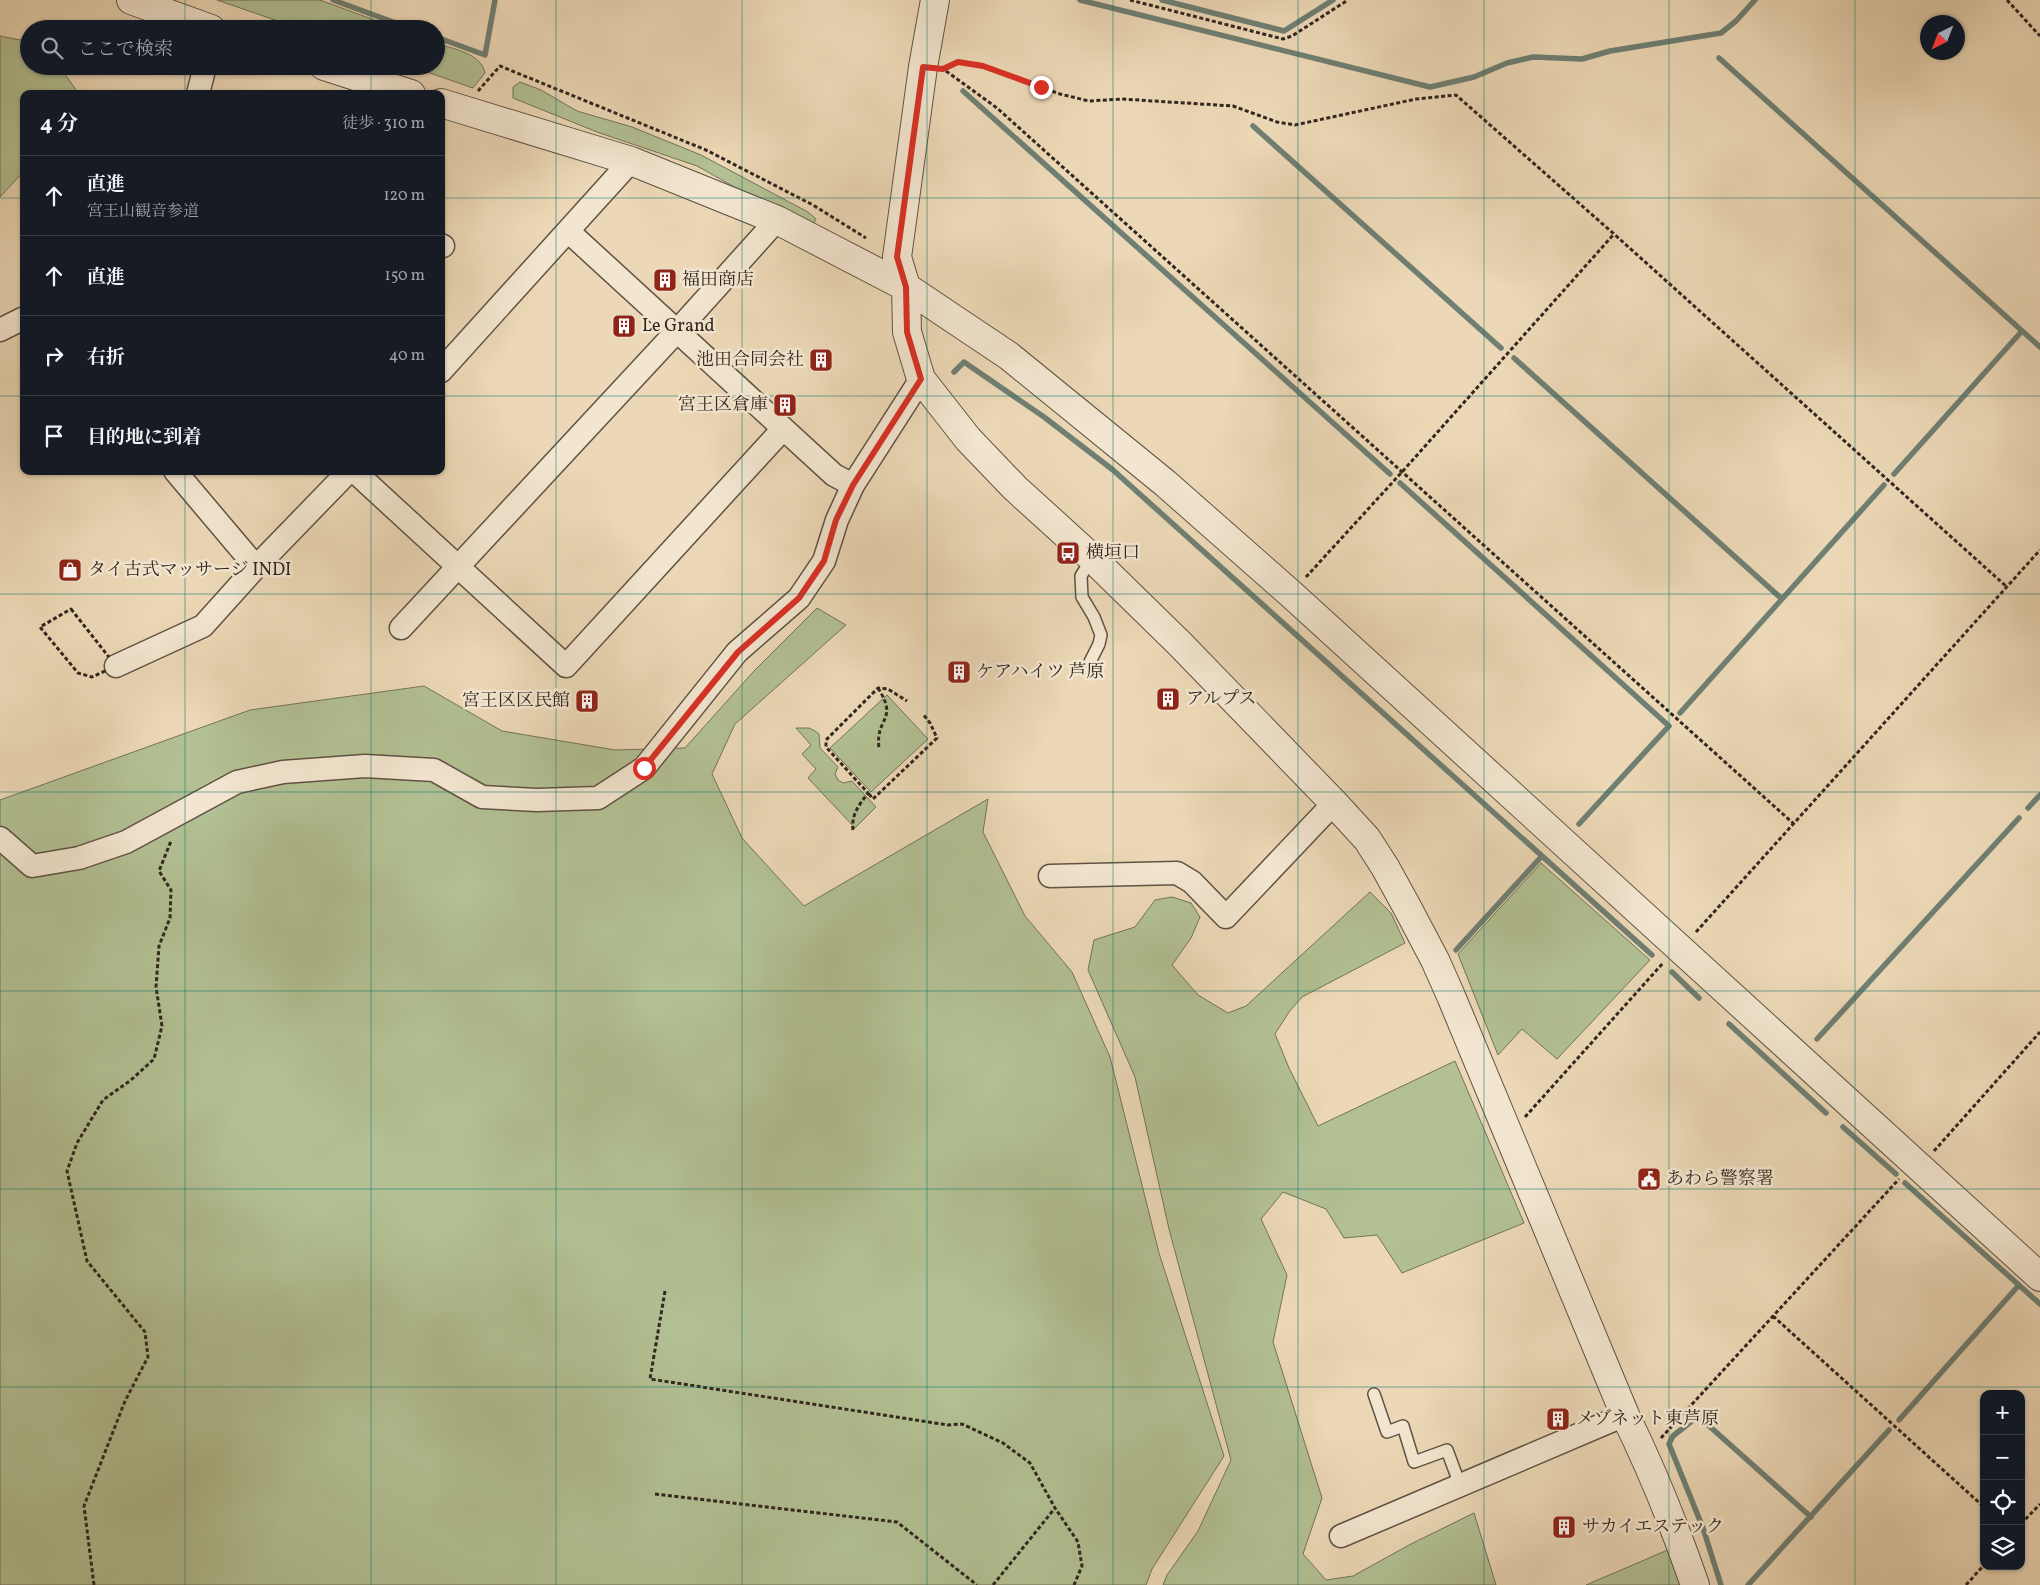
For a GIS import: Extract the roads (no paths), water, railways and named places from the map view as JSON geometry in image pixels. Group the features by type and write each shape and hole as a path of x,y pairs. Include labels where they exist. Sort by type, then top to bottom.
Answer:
{"street":[{"path":"131,0 186,20"},
{"path":"935,0 933,68 897,257 906,287 907,332 921,379 968,439 1015,488 1092,558 1180,644 1367,839 1430,951 1451,996 1625,1415 1643,1451 1695,1585"},
{"path":"199,90 203,75"},
{"path":"346,75 379,89"},
{"path":"453,106 631,162 777,220 906,287 1009,356 1165,483 1291,594 2040,1276"},
{"path":"445,367 631,162"},
{"path":"401,628 677,332 777,220"},
{"path":"569,232 834,475 853,485"},
{"path":"0,330 20,320"},
{"path":"0,838 32,866 79,858 126,842 237,782 283,772 365,766 434,770 482,797 537,800 598,798 644,768 738,652 799,598 824,561 836,520 853,485 921,379"},
{"path":"358,475 566,666 784,429"},
{"path":"178,475 256,567"},
{"path":"116,666 202,626 345,475"},
{"path":"1050,876 1176,873 1192,882 1226,917 1334,803"},
{"path":"1341,1536 1625,1415"}],"lane":[{"path":"1090,662 1099,644 1101,635 1094,617 1082,597 1081,576 1092,558"},
{"path":"1374,1394 1387,1432 1403,1426 1414,1462 1447,1450 1460,1486"}],"waterway":[{"path":"333,0 387,20"},
{"path":"445,40 485,55 495,0"},
{"path":"1080,0 1430,87 1474,77 1507,63 1533,57 1582,59 1610,51 1721,33 1736,21 1755,0"},
{"path":"1162,0 1284,31 1333,0"},
{"path":"1719,58 2040,347"},
{"path":"963,91 1390,474"},
{"path":"1253,126 1501,348"},
{"path":"1894,474 2022,331"},
{"path":"1514,358 1782,599 1680,713"},
{"path":"954,372 964,362 1044,417 1113,470 1652,955"},
{"path":"1400,483 1669,726 1579,824"},
{"path":"1782,599 1884,485"},
{"path":"2028,808 2040,795"},
{"path":"1817,1039 2019,818"},
{"path":"1456,950 1542,856"},
{"path":"1672,972 1699,998"},
{"path":"1729,1024 1826,1113"},
{"path":"1843,1127 1896,1174"},
{"path":"1905,1183 2040,1304"},
{"path":"1899,1420 2019,1285"},
{"path":"1721,1585 1703,1528 1669,1444 1673,1436 1698,1416 1811,1517"},
{"path":"1748,1585 1889,1430"}],"place":[{"name":"福田商店","path":"665,280"},
{"name":"Le Grand","path":"624,326"},
{"name":"池田合同会社","path":"821,360"},
{"name":"宮王区倉庫","path":"785,405"},
{"name":"横垣口","path":"1068,553"},
{"name":"タイ古式マッサージ INDI","path":"70,570"},
{"name":"ケアハイツ 芦原","path":"959,672"},
{"name":"アルプス","path":"1168,699"},
{"name":"宮王区区民館","path":"587,701"},
{"name":"あわら警察署","path":"1649,1179"},
{"name":"メゾネット東芦原","path":"1558,1419"},
{"name":"サカイエステック","path":"1564,1527"}]}
